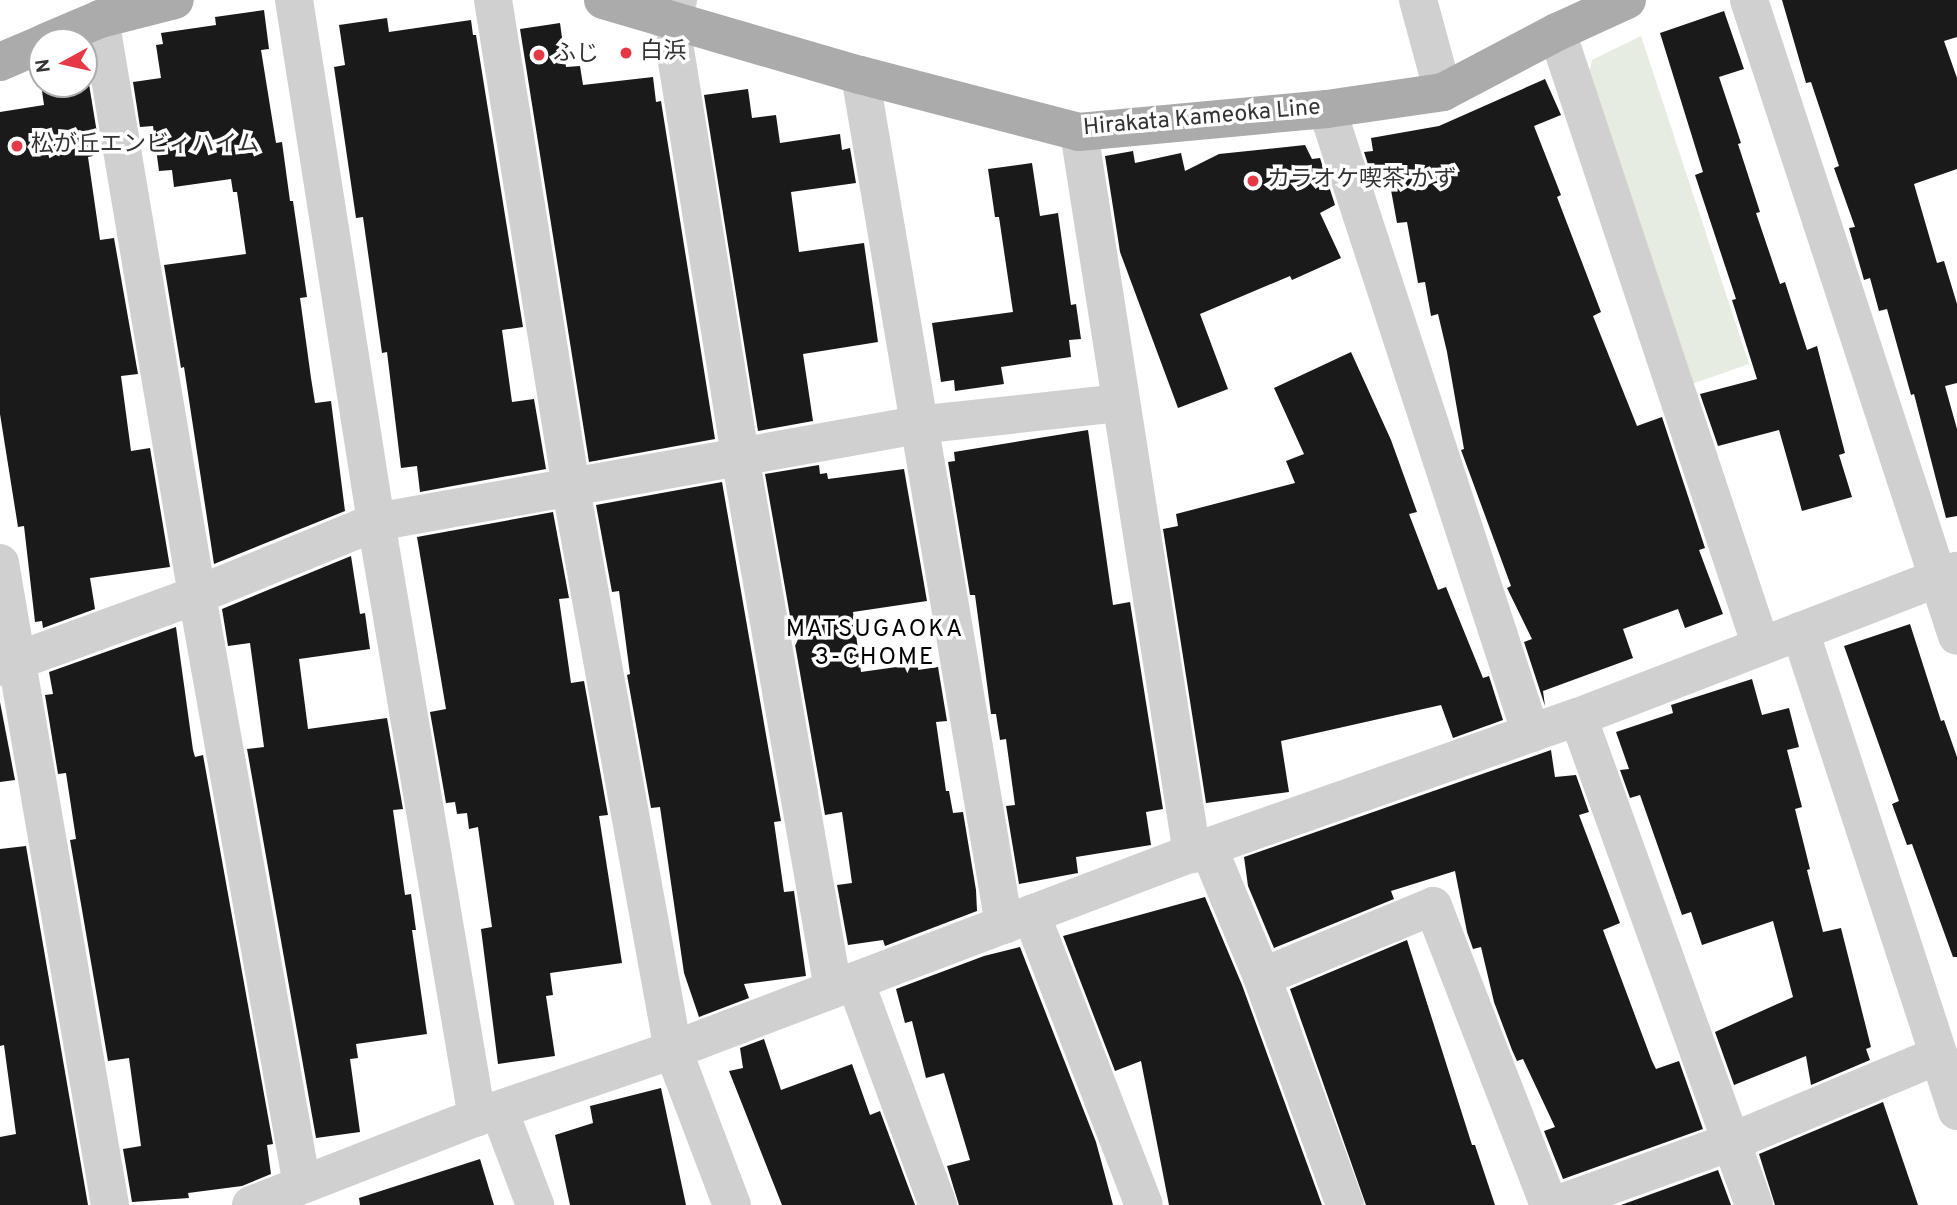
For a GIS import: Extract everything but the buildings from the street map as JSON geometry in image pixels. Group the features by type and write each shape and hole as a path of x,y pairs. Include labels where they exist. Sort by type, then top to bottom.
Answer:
{"main road":[{"path":"79,28 100,19 175,0"},
{"name":"Hirakata Kameoka Line","path":"603,0 674,9 860,75 1079,132 1327,109 1443,92 1557,32 1627,0"},
{"path":"0,62 28,50"}],"street":[{"path":"294,0 376,522 488,1113 535,1205"},
{"path":"493,0 571,489 673,1050 732,1205"},
{"path":"1418,0 1443,92"},
{"path":"1749,0 1948,574 1957,636"},
{"path":"674,9 740,456 844,985 939,1205"},
{"path":"100,19 197,595 321,1189"},
{"path":"1557,32 1761,646"},
{"path":"860,75 917,425 1018,920 1144,1205"},
{"path":"1327,109 1531,734"},
{"path":"1079,132 1121,403 1200,850 1262,977 1345,1205"},
{"path":"8,664 197,595 376,522 917,425 1121,403"},
{"path":"0,564 8,664 110,1205"},
{"path":"251,1205 321,1189 488,1113 673,1050 1200,850 1578,717 1948,574"},
{"path":"1800,631 1957,1111"},
{"path":"1578,717 1754,1205"},
{"path":"1262,977 1433,906 1549,1205"},
{"path":"1556,1205 1731,1142 1939,1055"}],"shaded area":[{"path":"1641,36 1749,364 1686,386 1588,79 1592,60"}],"place":[{"name":"白浜","path":"626,53"},
{"name":"ふじ","path":"539,55"},
{"name":"松が丘エンビィハイム","path":"17,146"},
{"name":"カラオケ喫茶 かず","path":"1253,181"}],"district":[{"name":"MATSUGAOKA 3-CHOME","path":"875,645"}]}
